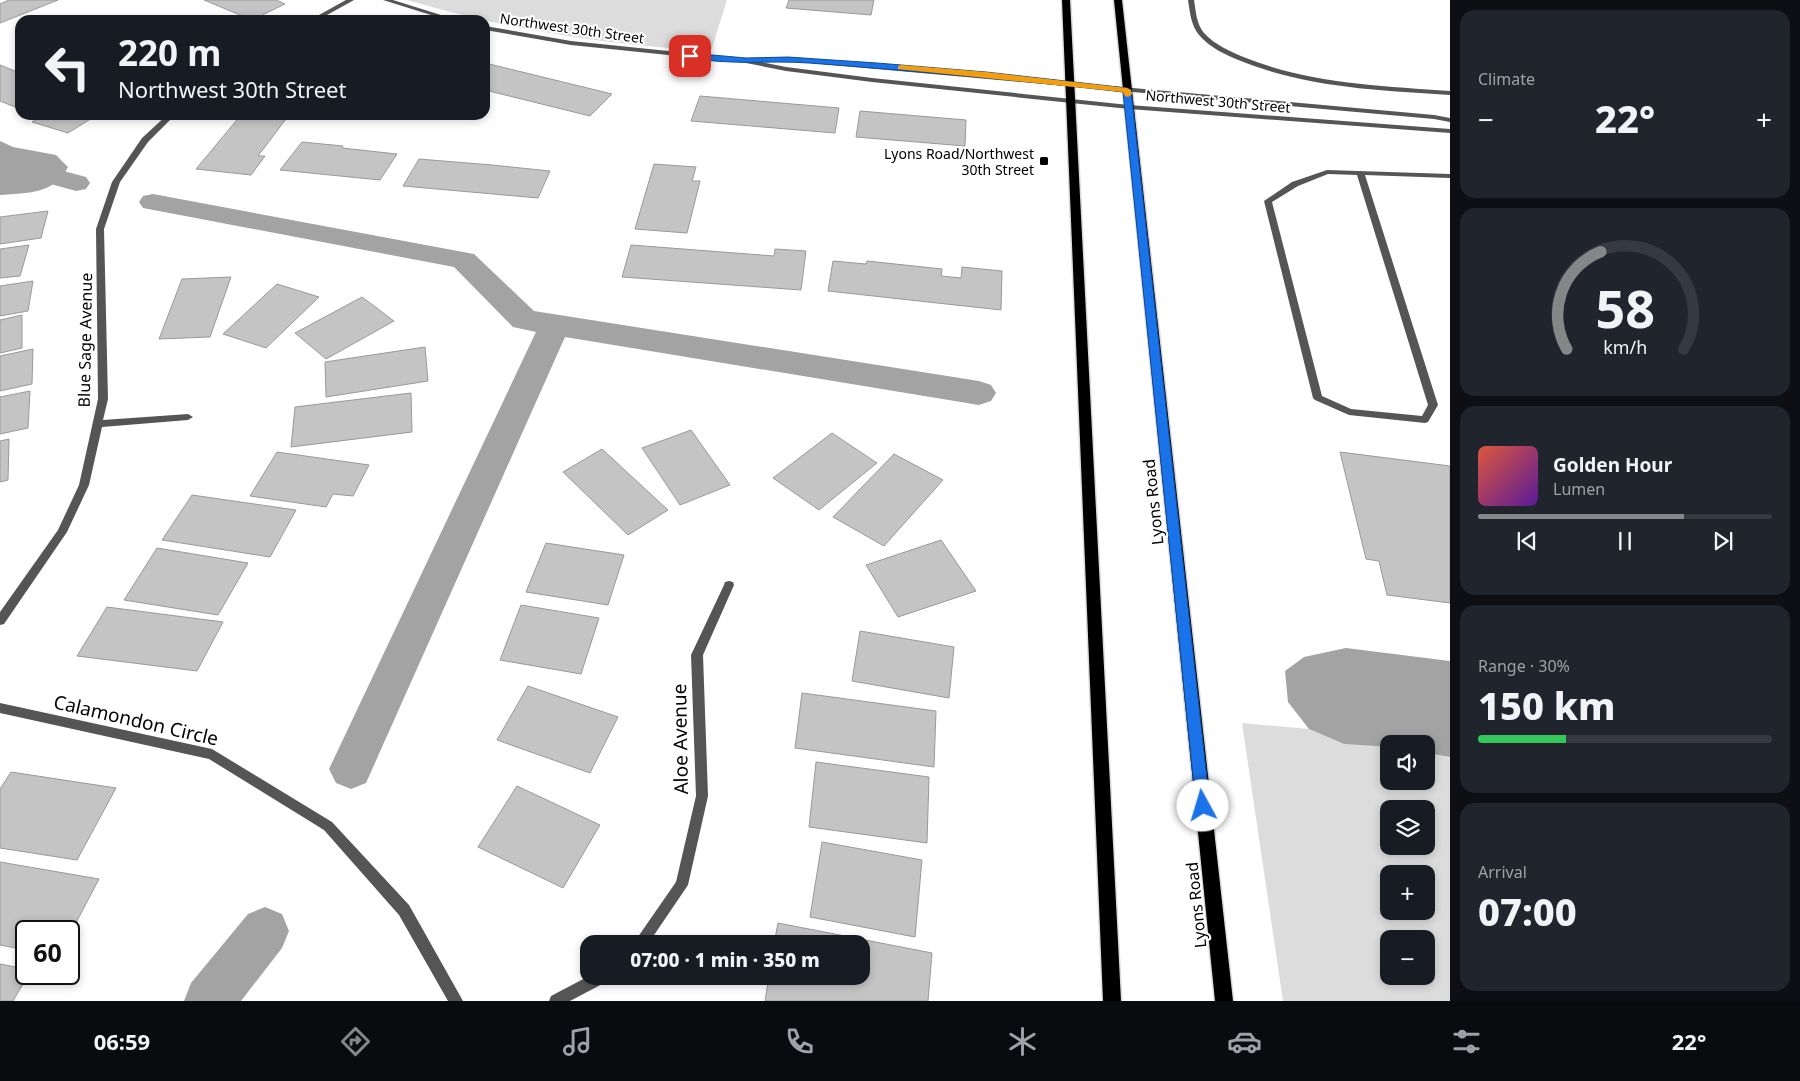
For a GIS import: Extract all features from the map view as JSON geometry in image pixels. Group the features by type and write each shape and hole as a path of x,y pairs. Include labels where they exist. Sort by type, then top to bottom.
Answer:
{"main road":[{"path":"1066,0 1112,1001"},
{"name":"Lyons Road","path":"1118,0 1224,1001"}],"street":[{"path":"322,15 351,0"},
{"path":"386,0 437,15"},
{"path":"1191,0 1196,28 1208,41 1252,64 1279,74 1316,82 1450,93"},
{"name":"Northwest 30th Street","path":"490,29 571,44 746,61 786,69 872,80 1129,107 1439,132 1450,131"},
{"name":"Northwest 30th Street","path":"746,61 788,59 986,74 1127,90 1434,117 1450,120"},
{"name":"Blue Sage Avenue","path":"0,621 62,532 84,485 103,399 100,229 116,182 145,140 166,120"},
{"path":"1360,173 1433,405 1425,420 1348,412 1318,398 1268,201 1295,184 1327,172 1360,173 1449,178"},
{"path":"97,424 188,417"},
{"name":"Aloe Avenue","path":"647,935 682,886 702,796 697,655 728,585"},
{"name":"Calamondon Circle","path":"0,708 212,754 328,826 404,910 456,1001"},
{"path":"556,1001 586,985"}],"shaded area":[{"path":"407,0 727,0 711,51 596,40 490,22 490,15 461,15"},
{"path":"0,141 13,147 56,155 68,167 56,182 48,187 30,192 0,195"},
{"path":"1346,648 1450,661 1450,757 1435,754 1435,735 1380,735 1380,746 1344,744 1309,729 1288,702 1285,671 1304,657"},
{"path":"1242,723 1309,729 1344,744 1380,746 1380,790 1435,790 1435,754 1450,757 1450,1001 1283,1001"}],"building":[{"path":"9,0 58,0 20,15 15,15 15,17 0,23 0,4"},
{"path":"204,0 276,0 285,4 262,15 240,15"},
{"path":"789,0 874,0 871,15 786,8"},
{"path":"490,64 612,94 590,116 490,91"},
{"path":"0,65 15,71 15,107 0,101"},
{"path":"700,96 839,108 835,133 691,121"},
{"path":"860,111 966,120 965,146 856,137"},
{"path":"35,120 89,120 68,133 32,122"},
{"path":"237,120 285,120 258,156 265,156 251,175 196,169"},
{"path":"302,142 397,154 380,180 280,170"},
{"path":"419,159 550,171 538,198 403,186"},
{"path":"654,164 696,167 692,181 700,181 687,233 635,229"},
{"path":"48,211 41,238 0,244 0,217"},
{"path":"29,245 20,276 0,278 0,249"},
{"path":"631,245 774,256 775,249 806,251 801,290 622,277"},
{"path":"833,261 866,264 867,261 942,269 941,276 961,278 962,267 1002,271 1001,310 828,291"},
{"path":"231,277 210,337 159,339 182,279"},
{"path":"33,281 28,311 0,316 0,286"},
{"path":"277,284 319,297 266,348 223,334"},
{"path":"362,297 394,321 326,359 295,333"},
{"path":"22,315 22,348 0,353 0,320"},
{"path":"425,347 428,381 326,397 325,362"},
{"path":"33,349 32,384 0,391 0,356"},
{"path":"30,391 28,428 0,434 0,397"},
{"path":"411,393 412,432 291,447 295,407"},
{"path":"691,430 730,485 680,505 642,448"},
{"path":"832,433 877,463 819,510 773,478"},
{"path":"9,439 8,480 0,482 0,441"},
{"path":"602,449 668,510 628,535 563,472"},
{"path":"277,452 369,465 353,496 333,494 326,507 250,496"},
{"path":"1340,452 1450,466 1450,603 1387,595 1379,561 1366,559"},
{"path":"894,454 943,480 884,546 833,517"},
{"path":"192,495 296,510 270,557 162,540"},
{"path":"941,540 976,591 898,617 866,565"},
{"path":"546,543 624,555 608,605 526,592"},
{"path":"157,548 248,563 218,615 124,600"},
{"path":"521,605 599,618 581,674 500,660"},
{"path":"107,607 223,622 197,671 77,656"},
{"path":"860,631 954,647 949,698 852,681"},
{"path":"528,686 618,717 590,773 497,740"},
{"path":"802,693 936,711 934,767 795,748"},
{"path":"816,762 929,777 927,843 809,827"},
{"path":"11,772 116,788 77,860 0,848 0,789"},
{"path":"517,786 600,825 563,888 478,847"},
{"path":"822,842 922,860 915,937 810,917"},
{"path":"0,862 99,879 77,920 15,920 15,948 0,945"},
{"path":"778,923 840,935 776,935"},
{"path":"870,941 932,953 928,1001 765,1001 768,985 870,985"},
{"path":"0,964 15,967 15,985 22,985 13,1001 0,1001"}],"waterway":[{"path":"0,162 76,183"},
{"path":"153,202 464,260 524,320 979,393"},
{"path":"351,769 555,325"},
{"path":"209,1001 265,931"}],"slow traffic":[{"path":"901,68 986,74 1127,90 1128,94"}],"place":[{"name":"Lyons Road/Northwest 30th Street","path":"1044,161"}],"route":[{"path":"690,56 746,61 788,59 986,74 1127,90 1203,806"}]}
